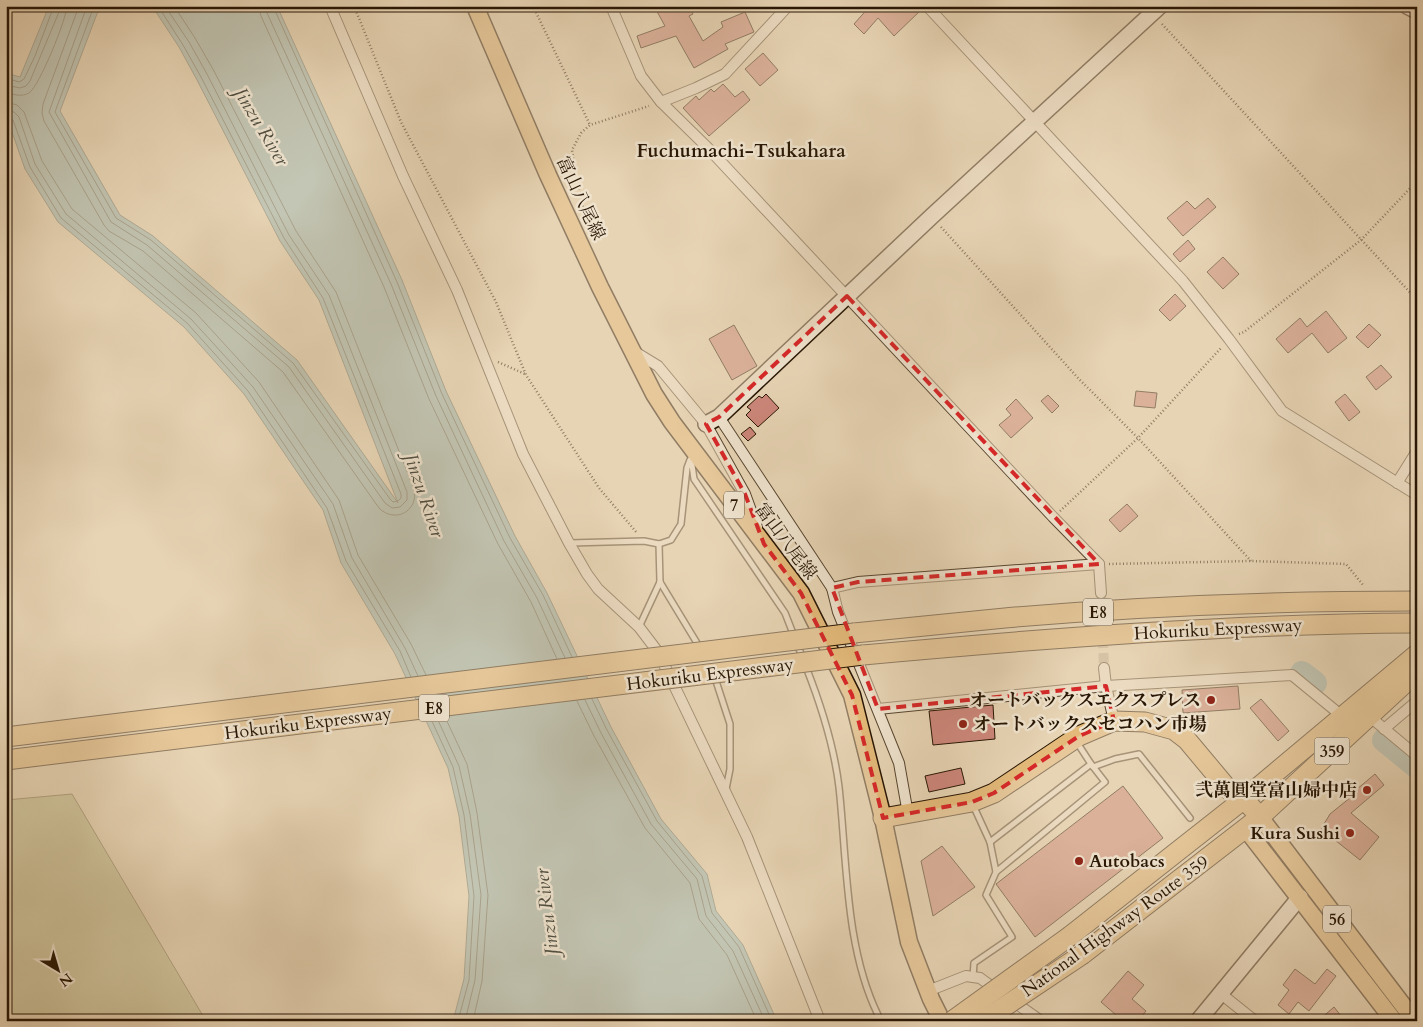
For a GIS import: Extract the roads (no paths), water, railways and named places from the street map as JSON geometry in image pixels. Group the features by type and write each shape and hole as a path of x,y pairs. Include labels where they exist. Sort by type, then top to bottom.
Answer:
{"highway":[{"name":"Hokuriku Expressway","path":"6,737 854,633 1006,618 1177,607 1342,601 1417,601"},
{"name":"Hokuriku Expressway","path":"6,760 863,655 1021,640 1172,630 1331,624 1417,624"},
{"name":"359","path":"1238,805 1417,654"},
{"name":"359","path":"1253,823 1417,672"},
{"path":"883,818 972,802 994,793 1080,736 1114,721 1145,722 1174,730 1187,740 1228,789 1253,823"},
{"name":"National Highway Route 359","path":"952,1021 1070,936 1238,805"},
{"name":"National Highway Route 359","path":"983,1021 1083,954 1253,823"}],"main road":[{"name":"富山八尾線","path":"475,6 548,175 600,287 654,394 692,454 801,593 852,695 883,818 909,942 942,1021"},
{"name":"56","path":"1253,823 1300,897 1394,1021"},
{"name":"56","path":"1253,823 1415,1021"}],"street":[{"path":"330,6 403,176 457,290 523,454 569,544 587,574 598,589 639,627 658,652 747,837 820,1021"},
{"path":"611,6 640,76 661,102 708,148 1099,564 1101,593"},
{"path":"661,102 725,74 788,6"},
{"path":"926,6 1183,281 1229,339 1282,412 1417,495"},
{"path":"1407,6 1417,12"},
{"path":"713,420 1156,10"},
{"path":"633,351 658,366 713,420 832,588 842,622 899,762 908,814"},
{"path":"713,420 764,544"},
{"path":"1397,483 1417,451"},
{"path":"832,588 858,582 1099,564"},
{"path":"1104,668 1114,721"},
{"path":"878,709 1106,686 1292,674 1342,716"},
{"path":"1384,729 1417,702"},
{"path":"1370,716 1417,756"},
{"path":"1198,1021 1300,897"},
{"path":"928,991 966,976 980,978 1041,1021"},
{"path":"1220,993 1255,1021"}],"lane":[{"path":"569,544 644,541 659,544 671,540 681,524 687,468 692,454"},
{"path":"692,454 694,479 786,613 822,710 839,786 846,878 858,957 870,998 878,1015"},
{"path":"639,627 660,582 659,544"},
{"path":"660,582 705,657"},
{"path":"710,665 730,724 730,769 726,793"},
{"path":"973,977 974,963 1012,937 986,895 996,872 1105,782 1078,744"},
{"path":"990,842 1092,766 1139,754 1190,818"},
{"path":"972,802 990,842 996,872"}],"water":[{"name":"Jinzu River","path":"49,6 100,6 60,111 120,215 153,236 297,360 398,503 319,300 280,241 197,80 179,47 152,6 277,6 402,280 446,391 515,536 547,593 611,727 661,819 707,874 716,911 743,945 777,1021 453,1021 464,979 469,896 459,816 448,768 395,654 341,563 323,510 244,394 184,327 58,222 25,169 6,115 6,73 20,77"}],"waterway":[{"path":"1302,673 1315,683"},
{"path":"1384,740 1417,767"}],"tunnel":[{"path":"1101,593 1104,668"}],"place":[{"name":"オートバックスエクスプレス","path":"1211,700"},
{"name":"オートバックスセコハン市場","path":"963,724"},
{"name":"弐萬圓堂富山婦中店","path":"1367,790"},
{"name":"Kura Sushi","path":"1350,833"},
{"name":"Autobacs","path":"1079,861"}],"district":[{"name":"Fuchumachi-Tsukahara","path":"741,150"}]}
